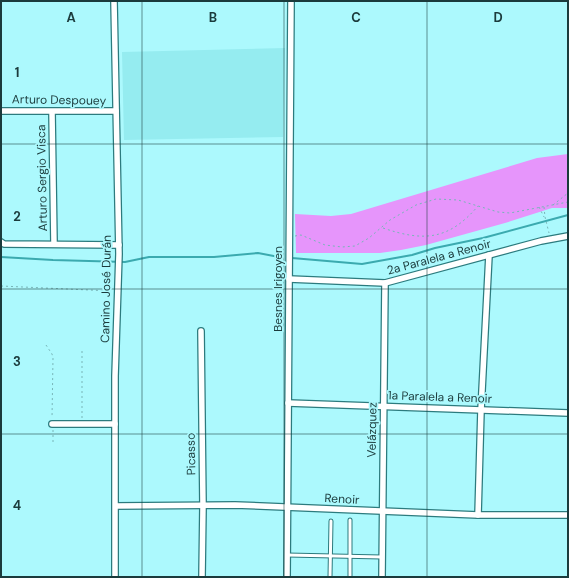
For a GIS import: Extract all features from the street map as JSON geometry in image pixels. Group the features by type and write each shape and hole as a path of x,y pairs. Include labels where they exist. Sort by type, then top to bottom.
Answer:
{"street":[{"name":"Camino José Durán","path":"114,1 119,245 115,424 115,577"},
{"name":"Besnes Irigoyen","path":"287,577 291,1"},
{"name":"Arturo Despouey","path":"1,111 116,111"},
{"name":"Arturo Sergio Visca","path":"52,112 54,244"},
{"name":"2a Paralela a Renoir","path":"289,279 386,283 541,241 568,236"},
{"path":"1,242 4,244 119,245"},
{"path":"478,515 481,410 489,255"},
{"name":"Velázquez","path":"382,577 386,283"},
{"name":"Picasso","path":"201,331 203,506 202,577"},
{"name":"1a Paralela a Renoir","path":"288,403 568,413"},
{"path":"52,424 115,424"},
{"name":"Renoir","path":"116,506 288,507 478,515 568,515"}],"lane":[{"path":"350,520 350,577"},
{"path":"330,577 331,521"},
{"path":"287,555 382,557"}],"path":[{"path":"553,205 568,193"},
{"path":"289,236 301,235 325,245 342,247 355,246 369,238 390,220 416,205 436,199 458,200 479,205 498,212 510,213 568,202"},
{"path":"382,228 416,237 433,236 446,232 458,225 472,214 479,205"},
{"path":"544,207 548,229"},
{"path":"539,208 545,217"},
{"path":"1,286 118,291"},
{"path":"46,345 53,358 53,445"},
{"path":"82,351 82,424"}],"shaded area":[{"path":"285,48 283,137 124,140 122,52"},
{"path":"568,154 568,208 552,208 426,245 401,250 380,253 296,253 295,214 331,216 351,214 537,158"}],"waterway":[{"path":"292,258 362,264 412,255 568,215"},
{"path":"1,257 125,262 149,257 214,257 258,253 279,257"}]}
